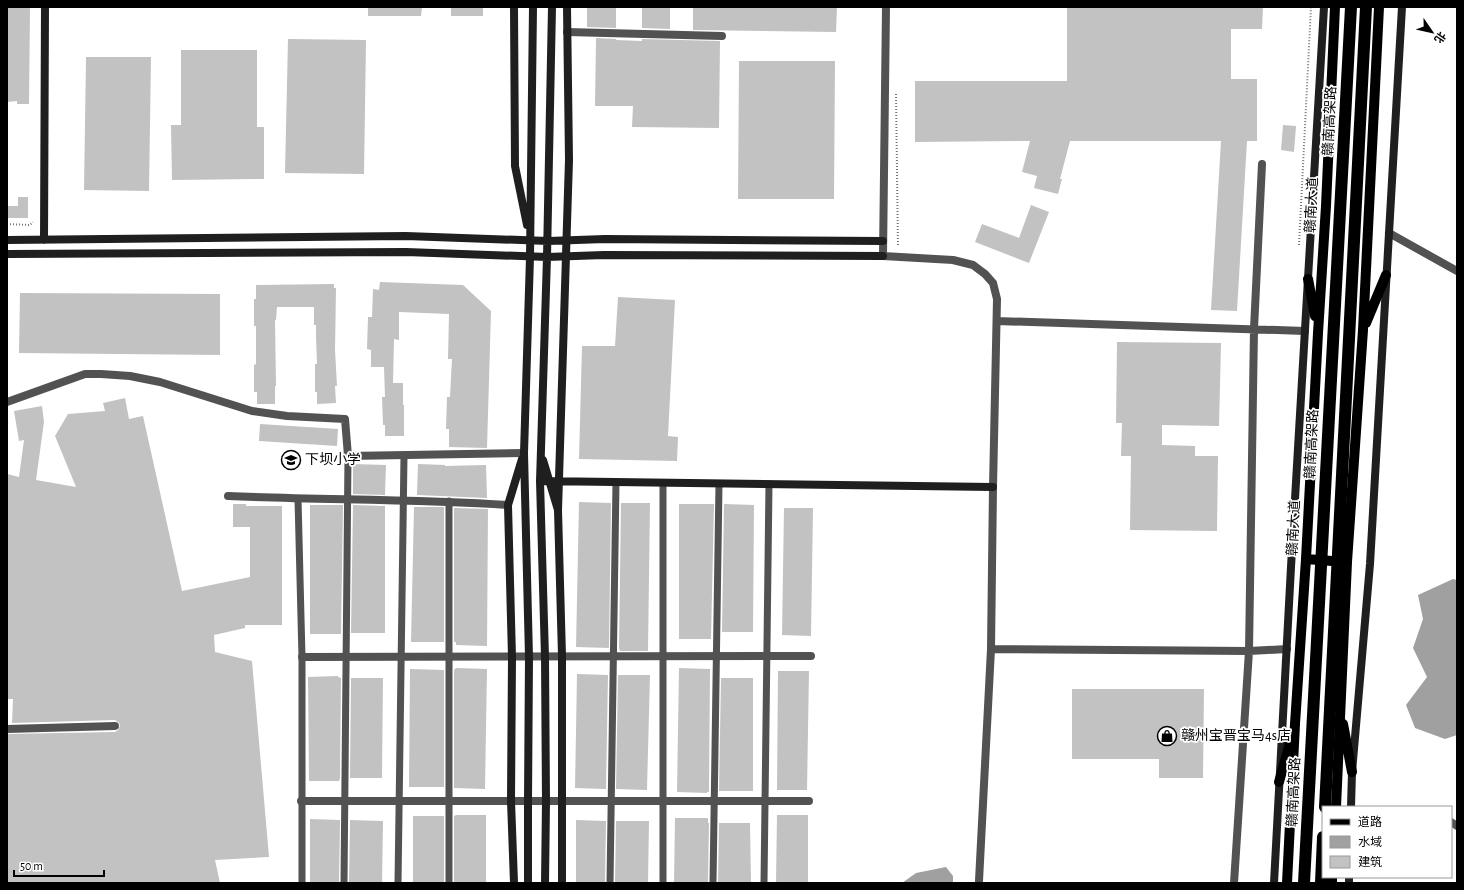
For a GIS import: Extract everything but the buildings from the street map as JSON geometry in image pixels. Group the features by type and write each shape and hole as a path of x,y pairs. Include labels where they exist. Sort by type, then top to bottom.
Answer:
{"highway":[{"name":"赣南高架路","path":"1304,883 1351,7"},
{"path":"1324,806 1366,7"},
{"path":"1321,883 1322,860"}],"main road":[{"name":"赣南大道","path":"1287,883 1326,206 1335,7"},
{"path":"1336,806 1347,562 1363,330 1379,7"},
{"path":"1363,330 1386,274"},
{"path":"1308,279 1318,333"},
{"path":"1306,559 1347,562"},
{"path":"1340,707 1352,772"},
{"path":"1279,782 1295,724"}],"street":[{"path":"44,240 45,7"},
{"path":"514,7 515,166 531,241"},
{"path":"528,883 529,657 524,453 531,241 533,7"},
{"path":"545,883 545,657 540,481 548,241 552,7"},
{"path":"562,883 562,656 558,482 569,160 567,7"},
{"path":"883,256 886,7"},
{"path":"1274,883 1324,7"},
{"path":"1351,806 1352,772 1370,564 1402,7"},
{"path":"567,32 722,36"},
{"path":"1234,883 1249,651 1254,329 1262,164"},
{"path":"1389,233 1457,271"},
{"path":"7,240 178,237 406,236 531,241 621,239 883,241"},
{"path":"7,254 406,252 547,258 604,256 898,256 953,260 973,265 985,274 993,283 997,299 993,487 992,649 979,881"},
{"path":"997,320 1305,331"},
{"path":"7,402 85,374 130,376 160,382 252,411 287,416 345,419 348,456 524,453"},
{"path":"514,883 511,801 512,657 508,505 524,453"},
{"path":"541,453 558,510"},
{"path":"540,481 993,487"},
{"path":"228,496 298,499 449,501 508,505"},
{"path":"992,649 1249,651 1287,649"},
{"path":"302,657 811,656"},
{"path":"7,729 115,726"},
{"path":"301,801 809,802"}],"lane":[{"path":"344,883 348,456"},
{"path":"398,883 404,456"},
{"path":"610,883 616,482"},
{"path":"663,483 663,883"},
{"path":"713,883 719,484"},
{"path":"764,883 769,484"},
{"path":"298,499 302,657 302,883"},
{"path":"449,501 449,883"}],"path":[{"path":"896,93 898,256"},
{"path":"7,224 30,225 34,221 34,218"}],"water":[{"path":"1453,579 1457,580 1457,735 1445,739 1415,728 1406,705 1427,677 1413,648 1423,619 1418,595"},
{"path":"946,867 953,876 953,883 902,883 916,873"}],"place":[{"name":"下坝小学","path":"291,460"},
{"name":"赣州宝晋宝马4s店","path":"1167,736"}]}
